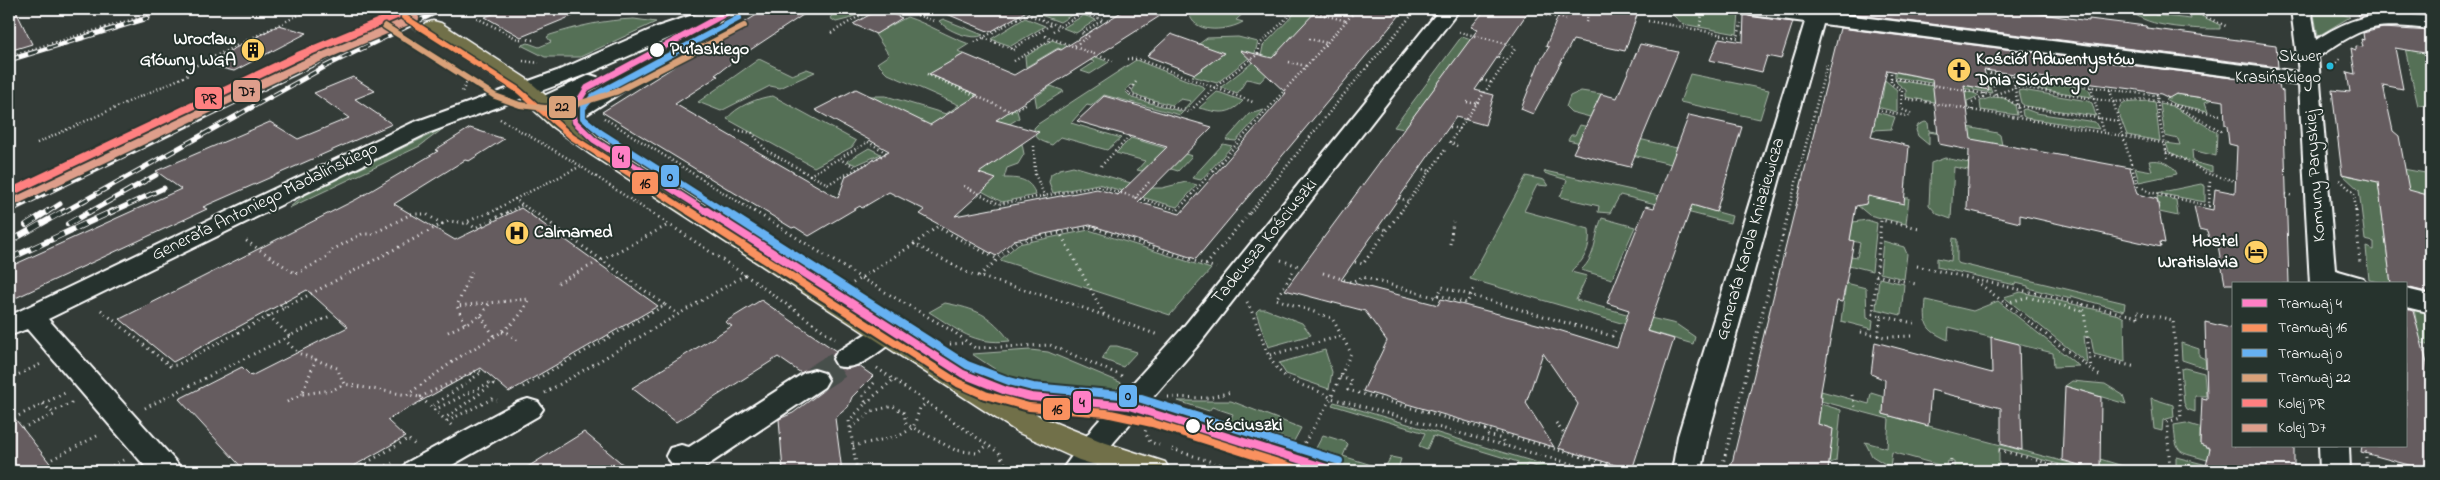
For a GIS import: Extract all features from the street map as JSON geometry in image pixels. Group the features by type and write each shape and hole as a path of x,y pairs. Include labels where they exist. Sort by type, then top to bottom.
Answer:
{"main road":[{"path":"433,28 543,105 599,150 888,332 1084,461 1165,458"}],"street":[{"name":"Komuny Paryskiej","path":"2301,9 2308,55 2319,77 2323,279"},
{"path":"543,105 703,32 721,12"},
{"path":"543,105 591,66 676,27 721,12"},
{"path":"1746,15 1820,13 2256,75 2319,77"},
{"name":"Generała Karola Kniaziewicza","path":"1686,471 1693,436 1710,374 1721,345 1811,30 1820,13"},
{"name":"Tadeusza Kościuszki","path":"1084,461 1455,20"},
{"path":"2308,55 2361,23 2389,20 2431,23"},
{"name":"Generała Antoniego Madalińskiego","path":"19,322 420,128 479,104 543,105"},
{"path":"2323,279 2357,276"},
{"path":"2408,298 2431,304"},
{"path":"19,322 64,353 166,471"},
{"path":"847,358 888,332"},
{"path":"681,456 688,463 814,380"},
{"path":"407,462 531,397"},
{"path":"2334,448 2335,471"}],"path":[{"path":"9,56 168,9"},
{"path":"37,143 188,75 190,69 311,9"},
{"path":"831,33 872,9"},
{"path":"975,42 1035,9"},
{"path":"1071,9 1103,20 1081,33 1090,36 1074,46"},
{"path":"1136,82 1128,93 1132,96 1189,112 1215,87 1258,54 1260,44 1296,9"},
{"path":"1300,9 1347,21"},
{"path":"964,186 999,204 1046,197 1098,186 1178,210 1357,9"},
{"path":"1206,265 1233,234 1340,99 1417,9"},
{"path":"1699,30 1702,9"},
{"path":"2102,9 2111,11"},
{"path":"2188,9 2226,26"},
{"path":"906,11 934,21"},
{"path":"1053,31 1082,13"},
{"path":"1586,22 1589,13"},
{"path":"1026,14 1059,26"},
{"path":"1546,15 1566,18"},
{"path":"1648,21 1738,38 1746,15"},
{"path":"477,18 518,40 534,40"},
{"path":"1455,20 1514,46 1515,49 1450,142 1457,146"},
{"path":"1012,49 1052,24"},
{"path":"1045,36 1113,61"},
{"path":"983,38 1017,51"},
{"path":"1014,62 1052,38"},
{"path":"1309,39 1327,43"},
{"path":"1498,57 1508,60"},
{"path":"2319,77 2341,57"},
{"path":"1127,59 1138,58 1253,102"},
{"path":"1721,471 1828,59"},
{"path":"1289,62 1306,66"},
{"path":"1996,95 1989,71 2012,76 2157,95 2163,143 2168,160"},
{"path":"1877,110 1912,116 1901,109 1902,90 1892,83 1891,73"},
{"path":"927,74 1012,112 1027,103"},
{"path":"2012,76 2020,119"},
{"path":"1891,78 1996,95 2017,106 2100,120 2118,121"},
{"path":"1482,80 1493,82"},
{"path":"1996,95 2014,87 2113,102 2146,99 2220,115"},
{"path":"2091,87 2103,133"},
{"path":"2110,90 2140,188 2149,192 2209,206 2210,180"},
{"path":"1972,110 1972,102 1984,97 1984,94"},
{"path":"1902,98 2163,143"},
{"path":"1467,102 1477,104"},
{"path":"2175,105 2207,125 2223,132"},
{"path":"506,122 581,166 678,231"},
{"path":"610,123 861,278 954,332 976,348 1037,344 1050,345 1120,374"},
{"path":"1450,127 1459,129"},
{"path":"736,130 744,129 758,138 763,148 810,175 828,184 887,153 868,142 810,175"},
{"path":"1101,166 1130,136"},
{"path":"1034,146 1036,174 1046,197"},
{"path":"1355,262 1363,264 1445,150"},
{"path":"2166,152 2184,159 2206,173 2235,181"},
{"path":"839,159 857,168"},
{"path":"101,310 170,366 177,365 442,224 449,221 453,223 468,223 581,166"},
{"path":"1420,168 1430,171"},
{"path":"2335,175 2354,193 2357,276"},
{"path":"1136,198 1150,181"},
{"path":"2286,194 2293,197"},
{"path":"1399,198 1408,201"},
{"path":"515,199 678,314"},
{"path":"468,223 475,228 523,205"},
{"path":"245,240 296,274 328,257 330,251 362,234 372,234 411,214 426,214 442,224"},
{"path":"1914,323 1873,314 1881,220 1919,228"},
{"path":"1450,244 1453,222"},
{"path":"558,283 668,225"},
{"path":"831,297 914,244 937,227 997,259"},
{"path":"979,276 1016,242 1090,227 1218,269 1211,276"},
{"path":"1379,228 1388,230"},
{"path":"1059,232 1104,315"},
{"path":"412,233 419,236"},
{"path":"914,244 968,273 1104,315 1156,337 1163,329"},
{"path":"1281,260 1302,267"},
{"path":"1917,266 2138,318 2138,312 2173,320 2181,418 2168,422 2170,471"},
{"path":"465,324 457,306 472,270"},
{"path":"1292,272 1276,299 1304,306 1332,318 1352,353 1331,398 1301,449"},
{"path":"1323,273 1351,282 1363,277 1437,298 1442,287 1612,336 1615,331"},
{"path":"531,397 745,275"},
{"path":"1876,275 1916,284"},
{"path":"1974,279 2100,376"},
{"path":"1438,295 1467,303 1474,288"},
{"path":"2006,303 2027,298 2084,311"},
{"path":"407,395 461,356 495,338 527,307 529,299 457,306"},
{"path":"285,308 280,304 287,300"},
{"path":"448,332 481,316 489,304"},
{"path":"1249,304 1270,355 1283,376 1323,390 1331,398 1598,471"},
{"path":"2083,304 2091,368"},
{"path":"531,397 666,305"},
{"path":"52,459 332,315"},
{"path":"268,316 290,336"},
{"path":"481,316 495,338"},
{"path":"1878,336 1881,316"},
{"path":"501,332 508,333 519,342"},
{"path":"1861,332 1878,336 1913,336"},
{"path":"1270,355 1342,336"},
{"path":"284,339 298,353 337,368 344,384"},
{"path":"9,379 64,353"},
{"path":"2089,356 2136,367"},
{"path":"302,394 316,359"},
{"path":"420,397 478,370 482,372 433,408"},
{"path":"1340,377 1352,382 1348,390 1632,471"},
{"path":"857,471 849,420 893,380"},
{"path":"433,408 492,382 493,384 447,421"},
{"path":"866,403 863,396 875,382"},
{"path":"287,402 302,394 333,390 344,384 420,397 447,421"},
{"path":"14,418 43,404 93,386"},
{"path":"52,412 93,386"},
{"path":"1167,397 1208,398 1231,392"},
{"path":"1852,395 1856,411"},
{"path":"447,421 492,399 500,400 484,409"},
{"path":"853,446 899,436 913,428 920,408 927,403"},
{"path":"43,404 52,412"},
{"path":"1162,404 1329,458 1326,463"},
{"path":"851,428 877,408 890,406 904,410 907,416 906,424 955,450 976,453 988,445"},
{"path":"22,428 54,415 52,412"},
{"path":"1556,423 1564,434 1563,437"},
{"path":"1147,424 1145,432 1150,442 1165,458 1240,471"},
{"path":"446,431 453,427"},
{"path":"1485,429 1488,435 1502,439 1505,446"},
{"path":"352,471 408,439 417,448 407,462 377,471"},
{"path":"2365,448 2367,471"},
{"path":"1999,450 2077,471"},
{"path":"1950,471 1951,458"},
{"path":"1852,465 1854,471"}],"green space":[{"path":"837,9 867,9 848,19 836,22 830,18"},
{"path":"1042,9 1065,9 1075,13 1060,22 1035,13"},
{"path":"1191,9 1248,9 1236,20 1243,22 1222,29 1214,29 1199,26 1194,22 1190,16"},
{"path":"1666,9 1697,9 1739,14 1737,34 1683,24"},
{"path":"2138,9 2151,9 2155,15 2191,19 2190,15 2176,13 2176,9 2187,9 2220,25 2220,29 2176,27 2153,23 2136,15"},
{"path":"2313,9 2329,9 2350,17 2318,36"},
{"path":"1298,10 1322,16 1301,38 1292,36 1285,44 1293,46 1260,82 1247,79 1237,94 1221,87 1261,56 1263,46"},
{"path":"1084,15 1096,20 1076,33 1063,28"},
{"path":"907,17 969,44 958,51 964,54 930,74 1012,110 1016,107 1019,118 1000,130 1021,139 1024,154 1018,164 1007,168 1004,178 1024,180 1031,186 1036,195 1002,202 965,182 995,179 978,173 1013,149 927,125 870,96 886,96 946,114 959,105 888,74 877,63 889,55 875,34"},
{"path":"1025,18 1045,26 1011,46 991,39"},
{"path":"634,19 656,22 580,57 545,57 521,45 528,43 539,47 551,42 547,37 550,35 602,22"},
{"path":"943,19 983,35 973,37 960,34 943,25 939,21"},
{"path":"1462,36 1471,39 1404,129 1394,127"},
{"path":"1238,37 1258,42 1255,53 1217,83 1192,76 1223,54 1199,44 1207,38"},
{"path":"1052,40 1109,62 1090,74 1081,71 1095,62 1058,48 1026,67 1025,57"},
{"path":"2405,48 2423,51 2431,68 2431,102 2418,106"},
{"path":"759,59 792,75 807,69 815,72 780,88 770,86 721,111 698,102"},
{"path":"1136,60 1205,89 1186,109 1184,109 1191,101 1181,99 1172,105 1135,95 1132,91 1135,86 1130,85 1125,91 1132,98 1183,112 1180,115 1104,95 1091,106 1087,105 1071,123 1121,138 1107,150 1061,137 1052,145 1037,138 1034,128 1038,124"},
{"path":"1983,68 1992,93 1895,77 1895,72 1989,90"},
{"path":"1690,74 1769,90 1760,119 1680,102"},
{"path":"2016,78 2085,88 2089,90 2092,97 2018,86"},
{"path":"1885,80 1897,90 1897,112 1877,107 1879,98 1882,98"},
{"path":"1896,80 1974,93 1979,96 1967,101 1968,108 1906,97 1906,90"},
{"path":"1051,86 1064,91 1037,108 1035,97"},
{"path":"2022,90 2088,101 2092,103 2096,116 2025,106 2021,103 2018,91"},
{"path":"1581,91 1601,94 1590,117 1571,112 1566,107 1570,96"},
{"path":"1217,92 1243,101 1238,106 1222,112 1199,108"},
{"path":"2172,94 2214,99 2205,102 2208,111 2174,104 2165,99"},
{"path":"773,96 856,141 852,147 814,167 727,119 736,110 748,103"},
{"path":"1993,97 2004,98 2015,105 2017,115 1981,110 1980,101"},
{"path":"2155,102 2160,141 2127,135 2118,111 2123,103"},
{"path":"2160,104 2172,106 2217,132 2216,156 2192,150 2193,162 2212,167 2212,172 2169,152 2166,143 2180,145 2178,139 2165,136"},
{"path":"2025,109 2036,113 2095,122 2099,129 2026,118 2023,116 2022,110"},
{"path":"1264,110 1236,141 1226,140 1249,114"},
{"path":"1876,112 1895,117 1891,129 1873,130"},
{"path":"1925,122 1928,123 1929,131 1961,136 1963,126 1997,133 2000,135 2002,145 1929,132 1929,145 1918,136 1916,130 1918,125"},
{"path":"1580,125 1681,149 1671,164 1568,140 1571,135 1575,135"},
{"path":"444,128 420,146 289,208 303,196"},
{"path":"1131,138 1192,156 1178,171 1151,163 1142,171 1137,170 1145,161 1116,153"},
{"path":"1223,144 1232,146 1201,180 1192,178"},
{"path":"869,148 881,154 856,165 847,161"},
{"path":"1945,158 1969,163 1968,170 1954,167 1951,219 1937,214 1929,205 1931,163"},
{"path":"2149,161 2166,163 2177,174 2139,182 2135,168 2152,171"},
{"path":"1073,166 1141,186 1133,194 1098,184 1053,193 1049,182 1051,174 1060,169"},
{"path":"2403,169 2431,174 2431,196 2405,190"},
{"path":"1545,171 1659,196 1732,216 1730,223 1620,195 1610,213 1598,212 1599,206 1560,197 1567,180 1544,173"},
{"path":"2342,174 2378,182 2391,282 2369,280 2366,247 2374,250 2374,242 2365,240 2359,190"},
{"path":"1526,176 1544,180 1548,186 1537,185 1524,211 1589,229 1588,249 1581,262 1571,272 1587,276 1576,300 1641,318 1642,316 1676,324 1695,337 1693,344 1470,279"},
{"path":"1186,182 1197,185 1177,207 1141,197 1149,188 1162,188"},
{"path":"2025,183 2159,205 2157,196 2176,200 2178,216"},
{"path":"2201,184 2205,186 2205,202 2157,193"},
{"path":"1868,196 1909,198 1906,224 1869,215 1857,205 1866,204"},
{"path":"1602,218 1635,227 1612,279 1581,270 1593,252"},
{"path":"1867,220 1877,223 1872,271 1849,265 1851,256 1857,257 1860,243 1850,240 1853,222"},
{"path":"1089,230 1211,269 1170,315 1000,260 1018,244"},
{"path":"1953,238 1957,239 1957,263 2125,303 2124,311 2071,296 2071,299 2028,288 2028,286 2016,283 2015,285 1937,267 1937,258 1951,261"},
{"path":"1883,241 1904,247 1907,254 1904,279 1880,273"},
{"path":"1879,278 1904,284 1901,315 1876,309"},
{"path":"1846,283 1866,288 1867,318 1873,320 1872,329 1841,321"},
{"path":"2021,292 2119,315 2124,318 2125,362 2094,354 2091,338 2084,336 2087,363 2004,297"},
{"path":"1926,300 1973,311 1998,301 2079,366 2054,367 2053,353 1949,327 1948,340 1934,333 1927,325 1925,315"},
{"path":"2408,302 2431,308 2431,346 2420,342 2414,309"},
{"path":"945,303 982,314 996,325 1010,341 986,341 966,335 929,312"},
{"path":"1259,309 1265,309 1302,323 1311,335 1268,347 1256,312"},
{"path":"2181,343 2199,349 2199,356 2205,359 2206,368 2182,360"},
{"path":"1110,346 1117,346 1137,352 1123,367 1102,359"},
{"path":"1030,350 1048,352 1122,383 1110,396 1025,389 972,354"},
{"path":"1325,350 1332,372 1329,389 1286,374 1279,363"},
{"path":"2185,368 2204,373 2206,396 2195,396 2195,412 2187,409 2184,403 2181,369"},
{"path":"2072,381 2105,384 2123,395 2126,404 2065,386"},
{"path":"1821,391 1869,404 1871,393 1884,397 1883,414 2100,471 2084,471 1999,448 1999,471 1964,471 1954,468 1954,462 1947,461 1946,467 1892,452 1890,467 1872,456 1865,442 1887,448 1889,419 1821,401"},
{"path":"2151,398 2173,405 2174,417 2163,420 2162,431 2154,429"},
{"path":"1178,401 1231,401 1301,428 1294,441 1230,420 1233,414 1212,407 1209,411"},
{"path":"1334,402 1565,471 1551,471 1527,464 1524,471 1515,471 1518,462 1433,436 1427,449 1419,446 1425,433 1332,405"},
{"path":"1821,404 1841,410 1836,461 1814,468 1833,429 1818,424"},
{"path":"2186,423 2205,429 2200,430 2200,444 2211,449 2207,460 2185,453 2178,448 2174,425"},
{"path":"1323,435 1348,444 1343,456 1384,469 1391,457 1401,459 1397,471 1355,471 1334,464 1338,455 1316,448"},
{"path":"2176,457 2207,465 2209,471 2176,471"},
{"path":"2100,459 2126,467 2127,471 2100,471"}],"building":[{"path":"9,9 15,9 32,44 9,51"},
{"path":"505,9 589,9 521,37 485,17"},
{"path":"766,9 812,9 738,58 715,75 718,76 675,104 838,198 846,176 889,151 815,110 856,89 930,125 978,95 929,74 964,54 1014,75 1058,49 1061,50 1126,9 1139,9 1160,16 996,120 1039,132 979,173 996,179 955,216 1097,189 1118,195 1167,147 1077,121 1104,96 1212,127 1138,202 1180,214 1286,93 1240,50 1272,58 1318,9 1405,9 1196,259 1090,225 1014,240 996,256 920,214 925,210 889,192 862,208 860,206 809,236 795,227 792,228 602,112"},
{"path":"880,9 902,18 876,34 853,24"},
{"path":"935,9 1030,9 990,32"},
{"path":"1486,9 1530,9 1475,90 1494,95 1485,125 1456,117 1341,280 1438,305 1441,299 1552,328 1617,348 1629,310 1607,303 1646,206 1654,208 1689,115 1742,127 1716,212 1692,205 1647,331 1674,339 1632,470 1558,448 1578,404 1543,353 1526,403 1554,447 1363,391 1387,341 1365,311 1285,290 1478,29 1471,27"},
{"path":"1561,9 1639,9 1625,51 1573,40 1533,114 1521,109 1539,63 1549,47 1546,46"},
{"path":"1844,9 2008,9 2089,21 2089,19 2146,26 2147,28 2276,45 2278,67 1843,13"},
{"path":"2357,9 2416,9 2419,14 2384,13 2359,17"},
{"path":"1744,15 1793,22 1781,59 1767,56 1762,72 1710,60 1719,38 1743,42"},
{"name":"Wrocław Główny WGA","path":"279,25 307,33 234,71 205,64"},
{"path":"1840,28 2279,84 2280,90 2283,91 2289,282 2232,282 2232,284 2225,284 2217,240 2209,238 2207,231 2199,229 2194,206 2213,210 2215,189 2235,193 2237,146 2229,144 2227,126 2225,125 2224,101 2176,94 2169,98 2161,94 2132,89 1984,70 1989,90 1964,85 1971,139 2130,168 2137,194 2157,199 2165,243 2160,242 2161,247 2020,215 2020,223 1967,210 1969,150 1939,144 1932,79 1887,70 1871,137 1909,146 1904,204 1868,196 1866,204 1856,206 1850,240 1854,241 1842,302 1837,301 1820,397 1822,397 1818,424 1833,429 1828,471 1730,471"},
{"path":"2383,28 2431,31 2431,54 2395,48 2403,89 2383,85 2393,131 2399,136 2409,190 2431,196 2431,293 2408,287 2408,282 2391,282 2378,182 2342,174 2332,90 2350,92 2347,72 2355,74 2351,48 2356,50 2356,46 2363,47 2361,39 2364,40 2363,33"},
{"path":"1171,34 1224,53 1195,74 1147,56"},
{"path":"1640,44 1678,52 1630,167 1573,153 1601,94 1617,98"},
{"path":"353,77 375,91 355,99 392,124 203,207 207,209 9,301 9,267 181,189 156,171 270,122 298,139 349,118 314,93"},
{"path":"470,128 504,139 469,161 465,160 394,204 455,240 521,208 658,306 509,392 481,368 387,420 405,437 345,471 245,471 179,399 242,367 251,376 348,327 307,290 173,362 120,319 357,199 438,151 435,150"},
{"path":"761,300 836,351 831,358 835,367 845,369 859,366 873,376 852,397 848,407 835,418 842,471 783,471 779,419 793,413 825,389 830,379 825,371 813,368 801,373 778,357 676,422 632,388 732,326 725,322"},
{"path":"2408,310 2413,311 2431,378 2431,471 2361,452 2362,448 2408,448"},
{"path":"2205,322 2232,329 2232,448 2294,448 2294,471 2205,471 2210,448 2200,444 2202,398 2207,399"},
{"path":"1991,337 2019,344 2022,450 2001,444 2001,408 1967,399 1931,390 1928,426 1883,414 1885,380 1871,374 1875,342 1992,373"},
{"path":"2065,386 2101,397 2100,471 2062,460"},
{"path":"9,411 56,471 9,471"},
{"path":"584,432 631,471 521,471"}],"tunnel":[{"path":"402,9 433,28"},
{"path":"814,380 847,359"}],"railway":[{"path":"62,213 328,65 443,9"},
{"path":"9,60 148,18"},
{"path":"9,211 335,54"},
{"path":"88,213 156,175"},
{"path":"110,213 164,188"},
{"path":"46,213 60,204"},
{"path":"26,225 48,211"},
{"path":"9,242 64,211"},
{"path":"68,224 90,211"},
{"path":"9,259 113,211"}],"tram line":[{"name":"4","path":"734,9 587,88 575,103 573,110 573,116 579,128 594,140 963,374 1006,391 1031,397 1129,406 1336,471"},
{"name":"16","path":"404,17 518,90 572,137 958,383 985,395 1029,407 1106,413 1152,423 1304,471"},
{"name":"0","path":"739,18 593,96 583,108 583,118 600,132 967,365 1009,381 1033,387 1132,396 1339,461"},
{"name":"22","path":"385,26 495,96 520,105 545,108 571,106 616,92 744,26"}],"rail line":[{"name":"PR","path":"9,193 298,56 411,9"},
{"name":"D7","path":"13,202 302,65 415,18"}],"place":[{"name":"Wrocław Główny WGA","path":"253,50"},
{"name":"Pułaskiego","path":"657,50"},
{"name":"Skwer Krasińskiego","path":"2330,66"},
{"name":"Kościół Adwentystów Dnia Siódmego","path":"1959,70"},
{"name":"Calmamed","path":"517,233"},
{"name":"Hostel Wratislavia","path":"2256,252"},
{"name":"Kościuszki","path":"1193,426"}]}
